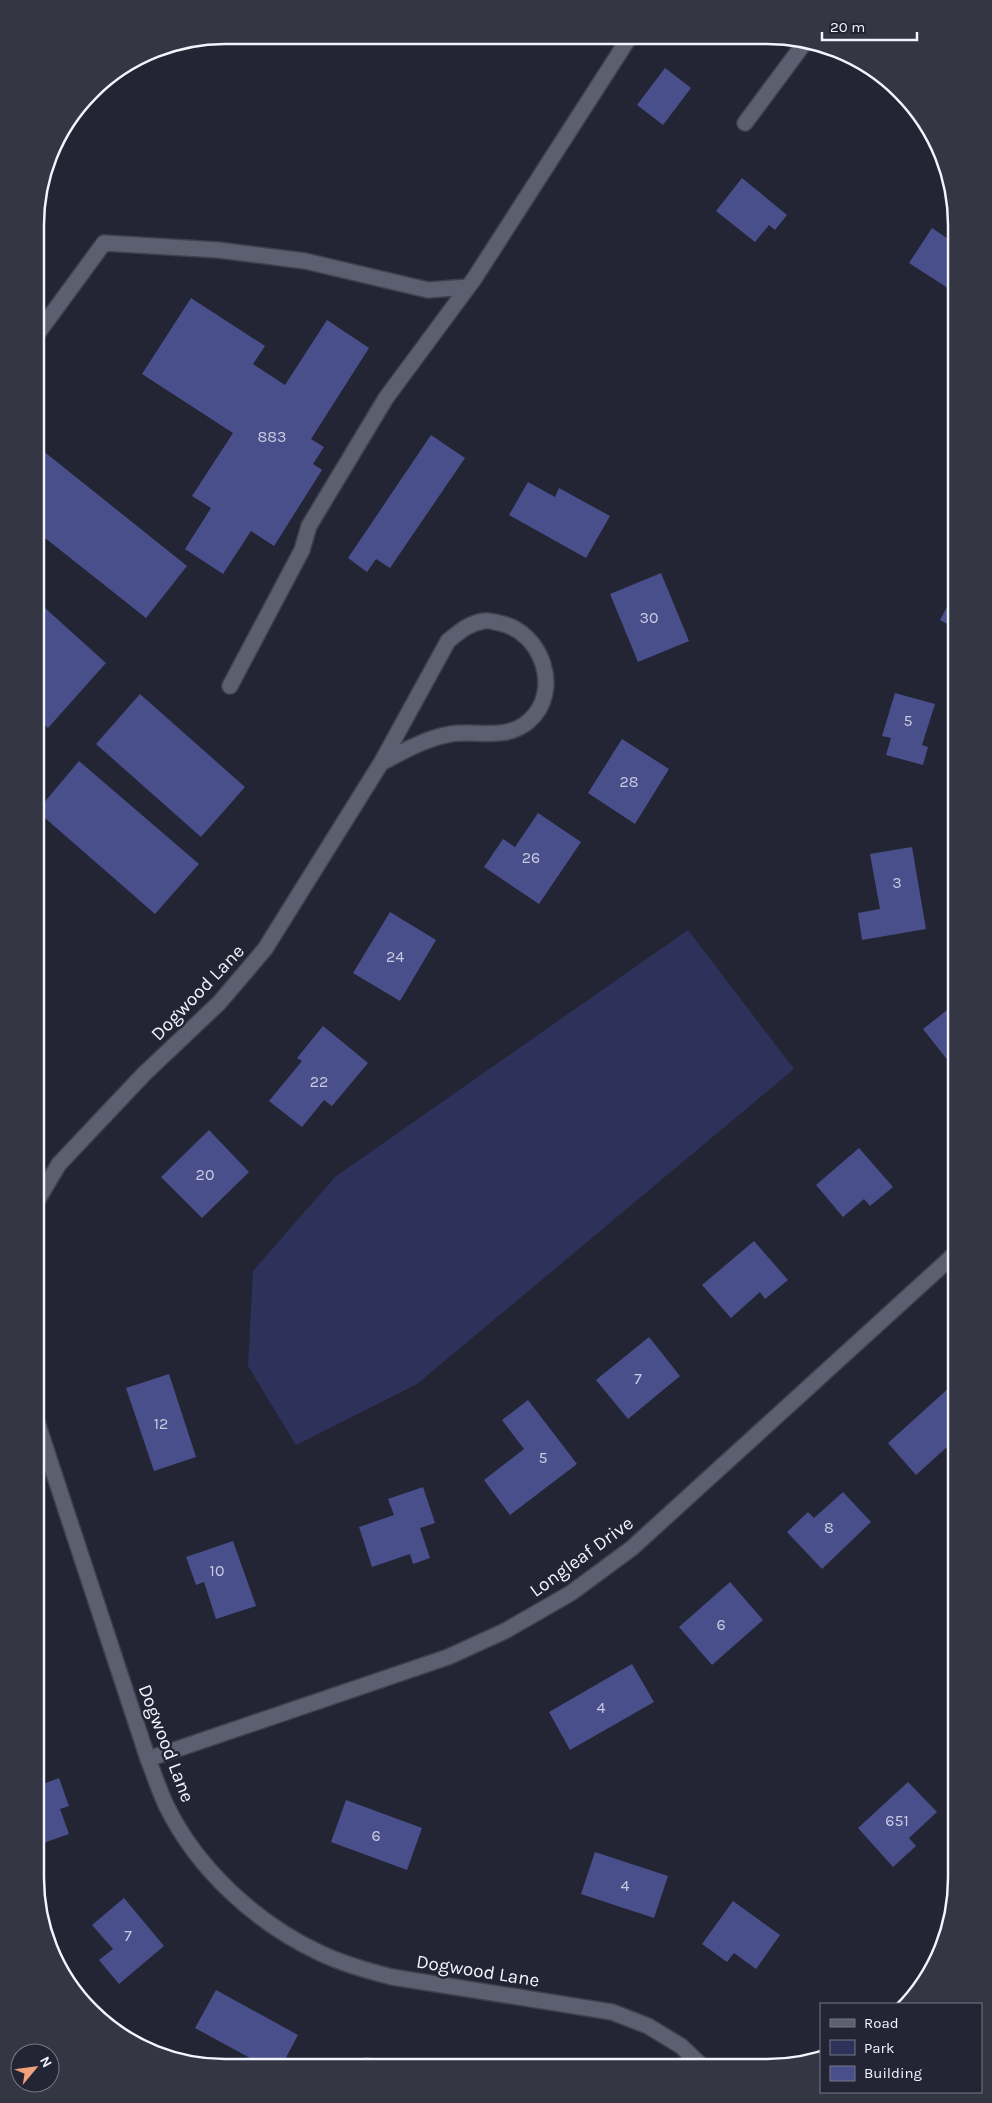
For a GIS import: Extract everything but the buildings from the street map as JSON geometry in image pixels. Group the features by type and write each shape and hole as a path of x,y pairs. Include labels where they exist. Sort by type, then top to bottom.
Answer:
{"street":[{"path":"230,686 302,550 309,526 386,398 468,287 625,44"},
{"path":"745,123 802,47"},
{"path":"44,325 104,243 218,250 304,261 428,290 468,287"},
{"name":"Dogwood Lane","path":"44,1189 59,1164 144,1074 219,1003 265,949 381,763 448,641 465,627 485,620 508,625 531,641 543,661 547,679 543,704 528,721 511,732 491,735 452,734 422,742 381,763"},
{"name":"Longleaf Drive","path":"148,1759 448,1657 505,1631 571,1593 632,1548 948,1260"},
{"name":"Dogwood Lane","path":"44,1443 148,1759 167,1806 194,1850 227,1889 275,1928 320,1953 362,1969 392,1977 612,2012 648,2026 681,2046 695,2059"}],"green space":[{"path":"688,930 794,1069 417,1384 296,1445 248,1366 253,1271 335,1177"}]}
